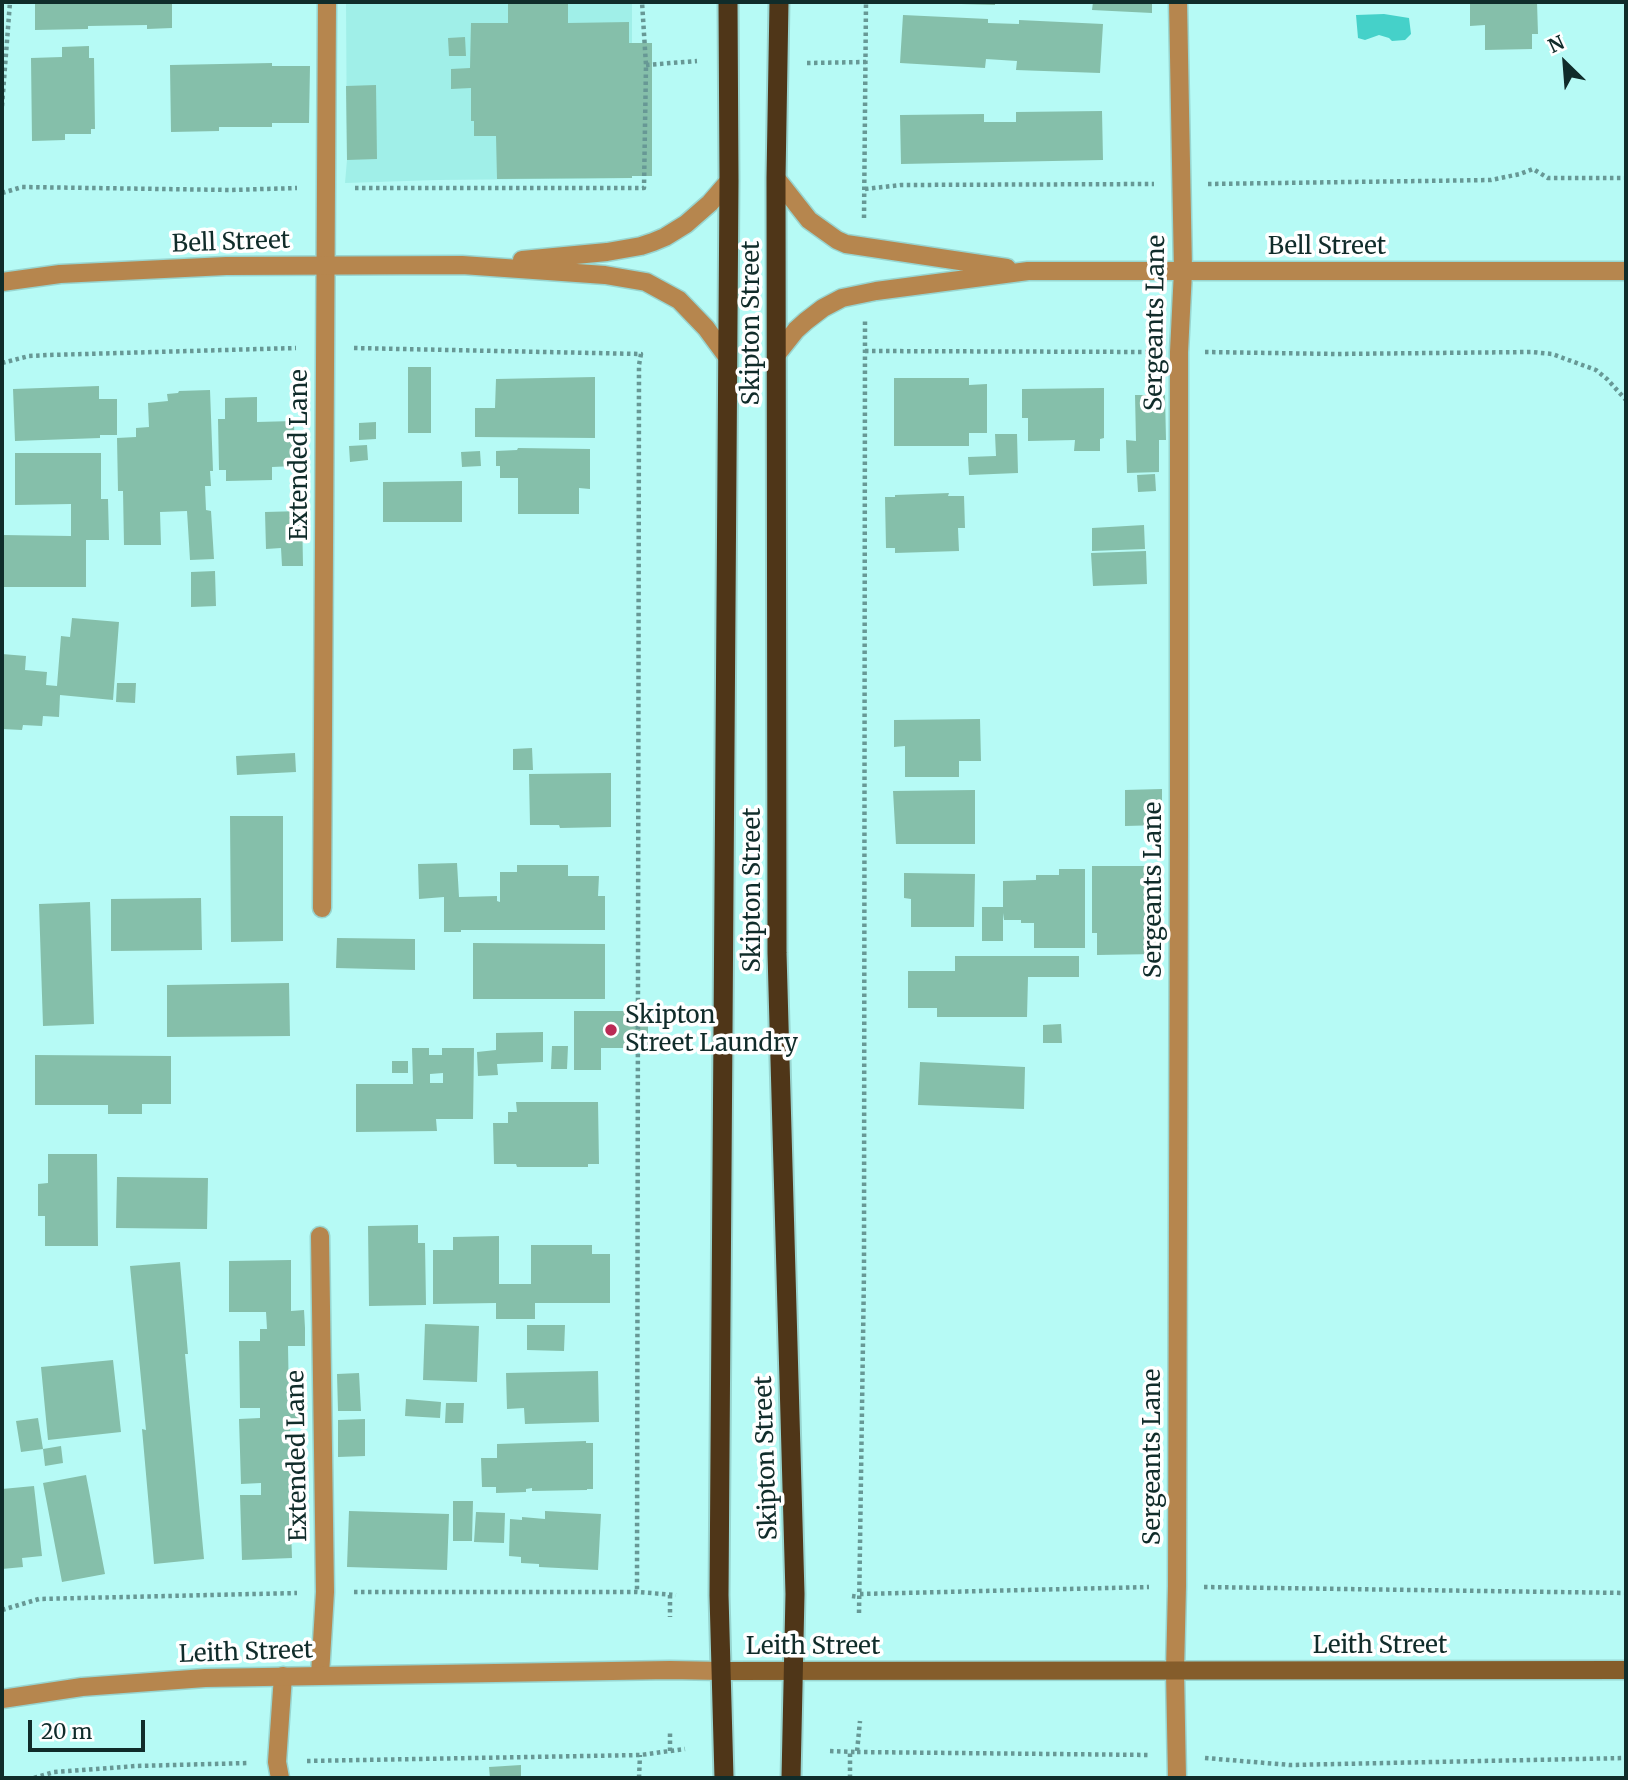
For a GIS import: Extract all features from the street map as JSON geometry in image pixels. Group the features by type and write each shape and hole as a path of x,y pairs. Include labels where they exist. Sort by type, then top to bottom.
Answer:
{"highway":[{"name":"Skipton Street","path":"724,1778 719,1581 728,2"},
{"name":"Skipton Street","path":"779,2 776,178 777,953 795,1594 791,1778"}],"main road":[{"name":"Leith Street","path":"721,1671 1626,1670"}],"street":[{"name":"Extended Lane","path":"322,908 327,2"},
{"name":"Sergeants Lane","path":"1177,1778 1175,1671 1179,352 1183,271 1178,2"},
{"name":"Bell Street","path":"776,178 801,211 821,230 837,240 1028,271"},
{"name":"Bell Street","path":"463,265 592,254 641,246 665,237 685,224 710,203 729,181"},
{"name":"Bell Street","path":"2,282 60,274 226,266 463,265 605,275 646,282 671,295 706,328 728,358"},
{"name":"Bell Street","path":"777,354 796,330 823,308 842,298 1028,271 1626,271"},
{"name":"Extended Lane","path":"320,1236 325,1592 320,1675"},
{"name":"Leith Street","path":"2,1699 82,1687 205,1678 721,1671"},
{"path":"279,1770 284,1676"}],"path":[{"path":"2,106 10,2"},
{"path":"642,2 646,65 644,188"},
{"path":"864,246 866,2"},
{"path":"646,65 697,61"},
{"path":"807,63 866,62"},
{"path":"865,189 901,186 1491,180 1533,169 1548,178 1626,178"},
{"path":"859,1613 864,1273 864,293"},
{"path":"865,351 1336,354 1531,352 1552,354 1596,370 1626,400"},
{"path":"641,354 637,1592 673,1595 670,1617"},
{"path":"852,1596 1177,1586 1626,1593"},
{"path":"857,1752 860,1721"},
{"path":"670,1732 670,1751"},
{"path":"34,1778 54,1772 136,1766 279,1770 640,1755 685,1749"},
{"path":"830,1751 1176,1755 1290,1765 1626,1758"},
{"path":"850,1752 850,1778"},
{"path":"639,1778 640,1755"}],"shaded area":[{"path":"346,2 632,2 632,178 345,183"}],"water":[{"path":"1384,14 1409,18 1411,34 1405,40 1392,41 1379,35 1365,40 1358,38 1356,15"}],"building":[{"path":"35,2 172,2 172,28 147,29 147,25 35,30"},
{"path":"508,2 568,2 568,23 629,22 629,43 652,43 652,176 497,179 496,136 474,136 471,88 451,89 451,69 470,68 471,23 508,23"},
{"path":"995,2 995,5 961,4"},
{"path":"1093,2 1152,2 1152,13 1092,10"},
{"path":"1470,2 1537,2 1538,34 1532,34 1532,49 1485,50 1485,25 1470,26"},
{"path":"903,15 988,19 988,23 1019,24 1019,20 1103,24 1100,73 1016,70 1017,61 986,59 985,68 900,63"},
{"path":"465,37 466,56 449,56 448,38"},
{"path":"89,46 89,58 94,58 95,129 91,129 91,134 65,134 65,140 32,141 31,58 62,57 62,47"},
{"path":"272,63 272,66 310,66 309,123 272,123 272,127 219,127 219,131 171,132 170,65"},
{"path":"376,85 377,159 347,160 346,86"},
{"path":"1102,111 1103,160 901,164 900,115 984,114 984,122 1016,122 1016,112"},
{"path":"408,367 431,367 431,433 408,433"},
{"path":"595,377 595,438 475,437 475,408 495,408 496,379"},
{"path":"894,378 969,378 969,385 987,384 987,433 969,433 969,446 894,446"},
{"path":"99,386 99,399 117,399 117,435 15,441 13,389"},
{"path":"1104,388 1104,438 1100,439 1100,451 1074,451 1075,440 1028,441 1028,418 1022,418 1022,389"},
{"path":"210,390 213,471 210,471 211,486 205,486 206,510 211,511 214,559 190,560 187,511 160,512 161,545 124,545 123,491 118,491 117,438 136,437 136,428 149,427 148,403 168,401 167,394 179,391"},
{"path":"1135,395 1165,395 1166,440 1159,440 1159,472 1127,473 1126,440 1136,441"},
{"path":"257,397 257,422 294,421 295,466 272,467 272,480 226,481 226,470 219,470 218,419 225,419 225,398"},
{"path":"376,422 376,439 359,440 359,423"},
{"path":"995,434 1017,434 1018,473 969,475 968,457 996,456"},
{"path":"367,445 368,460 350,462 349,446"},
{"path":"518,448 590,449 590,489 579,488 579,514 518,514 518,478 500,478 500,466 496,466 496,451"},
{"path":"480,451 481,466 462,467 461,452"},
{"path":"15,453 101,453 101,499 108,499 109,540 86,540 86,587 2,587 2,535 71,536 71,504 15,505"},
{"path":"1155,474 1156,491 1138,492 1137,475"},
{"path":"462,481 462,522 383,522 383,482"},
{"path":"949,493 948,496 964,496 965,528 958,528 959,551 895,553 895,548 886,548 885,497"},
{"path":"302,511 303,566 282,566 281,548 266,549 265,512"},
{"path":"1144,525 1145,549 1092,551 1092,528"},
{"path":"1146,551 1147,584 1093,586 1091,553"},
{"path":"215,571 216,606 191,607 191,572"},
{"path":"72,618 119,622 113,700 60,695 59,717 43,716 42,726 23,725 22,730 2,729 2,654 26,656 25,670 47,672 46,685 57,686 61,636 70,637"},
{"path":"117,683 136,683 135,703 116,702"},
{"path":"980,719 981,761 959,761 959,777 905,777 905,746 894,747 894,720"},
{"path":"532,748 533,770 513,770 513,749"},
{"path":"295,753 296,772 237,775 236,756"},
{"path":"611,773 611,827 560,828 559,825 530,825 529,774"},
{"path":"1162,789 1162,825 1125,826 1125,790"},
{"path":"975,790 975,844 896,844 893,791"},
{"path":"230,816 283,816 283,941 231,942"},
{"path":"457,863 459,897 497,896 497,901 500,902 500,872 517,872 517,865 568,865 568,876 599,876 598,896 605,896 605,930 444,932 444,897 419,899 418,864"},
{"path":"1092,866 1151,866 1152,919 1157,919 1157,954 1097,955 1097,933 1092,933"},
{"path":"1059,869 1085,869 1085,948 1034,948 1034,923 1004,920 1003,913 1003,941 982,941 982,907 1003,907 1003,881 1036,880 1036,875 1059,875"},
{"path":"904,873 975,874 974,927 911,927 911,899 904,898"},
{"path":"201,898 202,950 111,951 111,899"},
{"path":"90,902 94,1024 43,1026 39,904"},
{"path":"337,938 415,939 415,970 336,968"},
{"path":"473,943 605,944 605,999 473,999"},
{"path":"955,956 1079,956 1079,977 1028,977 1027,1017 937,1017 937,1008 908,1008 908,971 955,971"},
{"path":"289,983 290,1036 167,1037 167,985"},
{"name":"Skipton Street Laundry","path":"574,1011 648,1011 648,1048 601,1048 601,1070 574,1070"},
{"path":"1061,1024 1062,1043 1043,1043 1043,1025"},
{"path":"543,1032 543,1062 497,1064 498,1075 478,1076 477,1052 496,1050 496,1033"},
{"path":"552,1046 568,1046 567,1069 551,1069"},
{"path":"412,1048 429,1048 429,1055 442,1055 442,1048 474,1048 473,1119 436,1119 437,1131 356,1132 356,1084 413,1084","holes":["443,1073 443,1083 430,1083 430,1074"]},
{"path":"35,1055 171,1056 171,1104 142,1104 142,1114 108,1114 108,1105 35,1105"},
{"path":"392,1061 408,1061 408,1073 392,1073"},
{"path":"920,1062 1025,1067 1024,1109 918,1105"},
{"path":"516,1102 598,1102 599,1164 588,1164 588,1167 517,1167 516,1164 494,1164 493,1123 508,1123 508,1112 517,1112"},
{"path":"48,1154 97,1154 98,1246 45,1246 45,1216 38,1216 38,1184 48,1183"},
{"path":"117,1177 208,1178 207,1229 116,1228"},
{"path":"418,1225 418,1243 425,1243 426,1305 369,1306 368,1226"},
{"path":"499,1236 499,1284 531,1284 531,1245 592,1245 592,1254 610,1254 610,1303 535,1303 535,1319 496,1319 496,1303 433,1304 433,1250 453,1250 453,1237"},
{"path":"291,1260 291,1311 304,1310 305,1328 305,1346 288,1346 289,1402 298,1402 299,1423 290,1423 291,1478 299,1477 300,1498 290,1499 292,1558 242,1560 240,1495 261,1495 261,1483 241,1484 239,1419 260,1418 260,1408 240,1408 239,1341 260,1341 260,1329 267,1329 266,1312 229,1312 229,1261"},
{"path":"180,1262 188,1354 185,1354 204,1559 154,1564 142,1429 146,1430 130,1266"},
{"path":"425,1324 479,1326 477,1382 423,1380"},
{"path":"527,1325 565,1325 564,1351 527,1350"},
{"path":"113,1360 121,1432 48,1440 41,1367"},
{"path":"598,1371 599,1422 525,1424 524,1408 507,1409 506,1373"},
{"path":"359,1373 361,1411 338,1411 337,1374"},
{"path":"406,1399 441,1402 440,1418 405,1416"},
{"path":"446,1403 464,1403 463,1423 445,1423"},
{"path":"38,1418 43,1449 21,1452 16,1421"},
{"path":"365,1419 365,1456 338,1457 338,1420"},
{"path":"593,1443 593,1489 532,1491 532,1488 526,1489 526,1492 496,1493 496,1487 482,1487 481,1458 497,1458 497,1444"},
{"path":"61,1446 63,1463 45,1466 43,1449"},
{"path":"86,1475 105,1574 62,1582 43,1483"},
{"path":"34,1486 42,1556 22,1558 23,1567 2,1569 2,1489"},
{"path":"453,1501 473,1501 472,1541 453,1541"},
{"path":"349,1511 449,1514 447,1570 347,1567"},
{"path":"545,1511 601,1514 598,1570 539,1567 539,1564 521,1563 521,1557 509,1556 510,1519 545,1519"},
{"path":"476,1512 505,1513 504,1543 474,1542"},
{"path":"521,1765 521,1778 490,1778 489,1767"}],"place":[{"name":"Skipton Street Laundry","path":"611,1030"}]}
